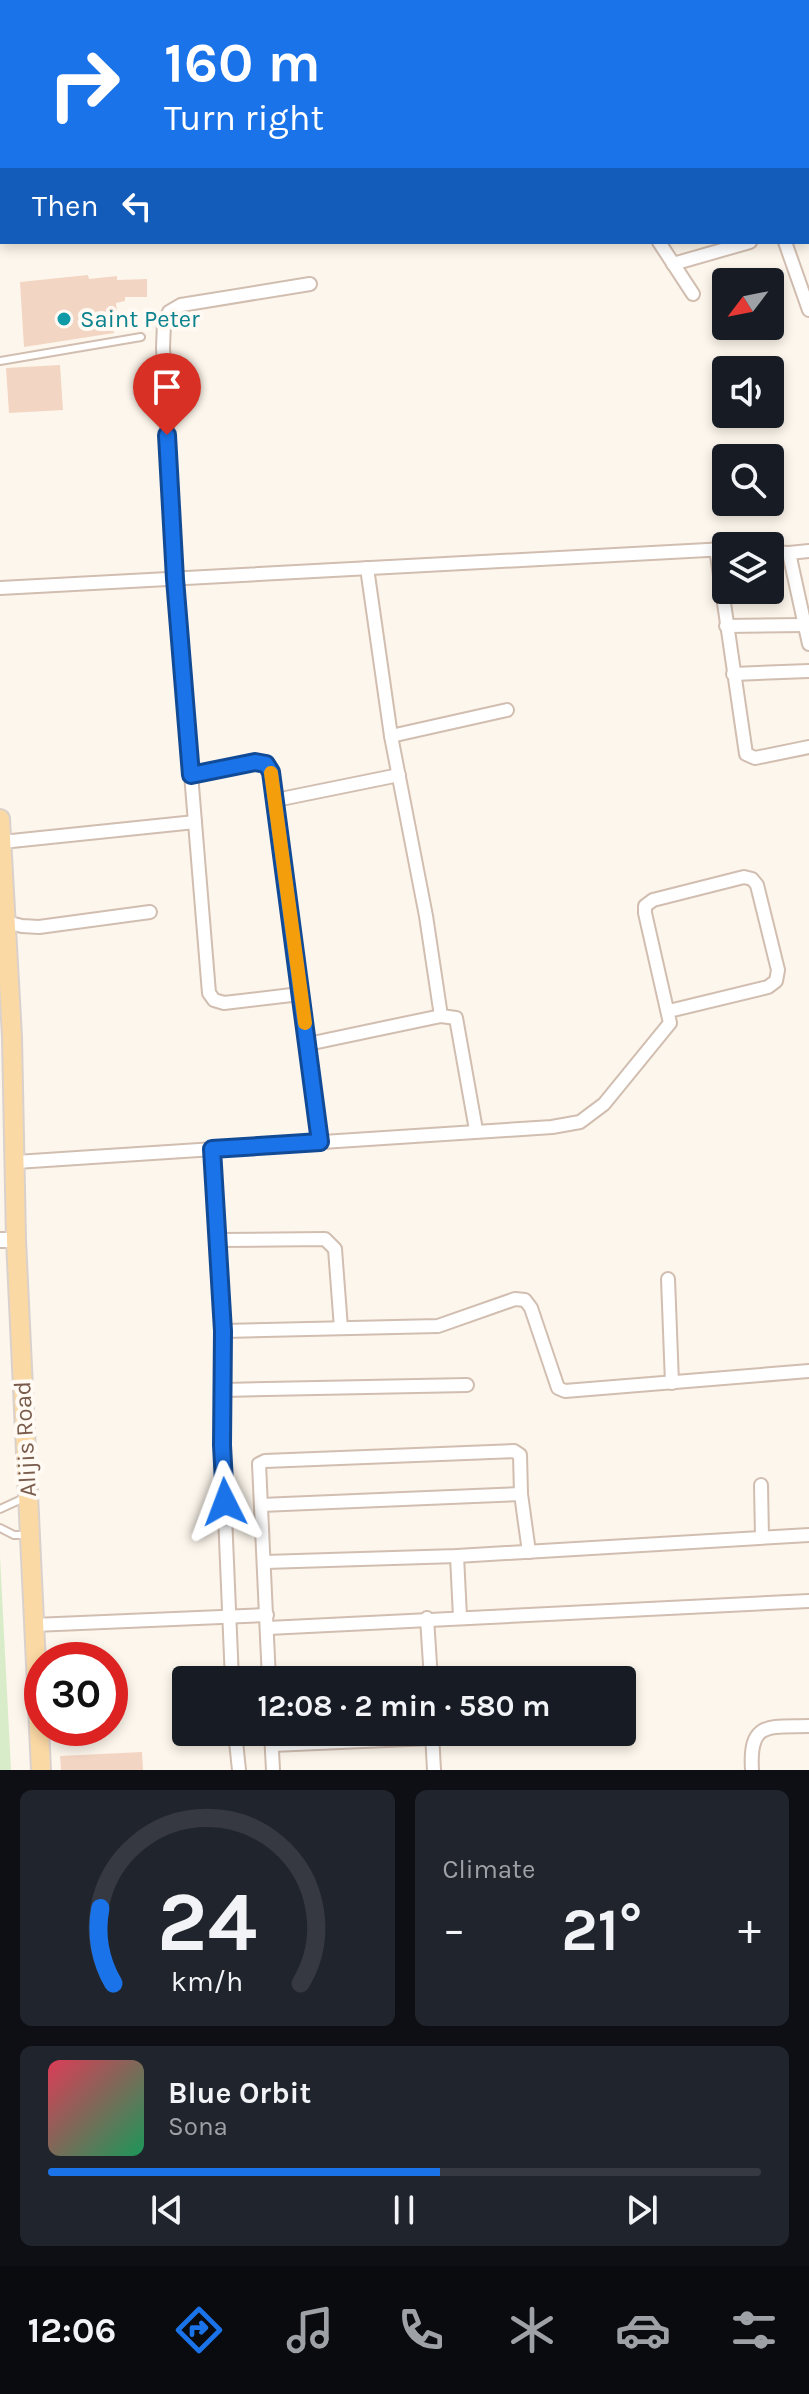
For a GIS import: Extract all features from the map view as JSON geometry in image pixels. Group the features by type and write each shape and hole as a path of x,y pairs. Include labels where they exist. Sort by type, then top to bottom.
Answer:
{"main road":[{"name":"Alijis Road","path":"0,819 6,1036 16,1162 8,1240 27,1497 41,1770"}],"street":[{"path":"660,244 693,294"},
{"path":"673,264 743,244"},
{"path":"786,244 809,310"},
{"path":"300,994 224,1003 214,1000 209,993 175,579 163,348 164,323 169,312 181,305 310,284"},
{"path":"0,588 712,549"},
{"path":"784,553 809,551"},
{"path":"789,553 809,644"},
{"path":"367,568 391,736 426,916 441,1016"},
{"path":"725,604 746,754 755,758 809,747"},
{"path":"726,626 804,625"},
{"path":"733,674 809,671"},
{"path":"391,736 507,710"},
{"path":"191,775 255,762 266,764 271,772 320,1142"},
{"path":"276,800 399,775"},
{"path":"1,842 195,822"},
{"path":"16,1162 552,1127 580,1122 604,1104 670,1023 645,906 653,900 744,877 752,879 757,885 778,970 776,981 768,987 669,1011"},
{"path":"4,924 39,927 150,912"},
{"path":"308,1044 441,1016 456,1018 476,1130"},
{"path":"212,1149 223,1331 222,1445 232,1666"},
{"path":"217,1240 325,1239 331,1243 335,1249 341,1328"},
{"path":"668,1279 672,1383"},
{"path":"223,1331 438,1326 515,1299 525,1300 531,1308 558,1388 565,1391 809,1371"},
{"path":"223,1390 467,1385"},
{"path":"269,1666 259,1464 265,1461 514,1451 520,1455 522,1462 521,1494 529,1552"},
{"path":"761,1485 762,1537"},
{"path":"261,1505 521,1494"},
{"path":"265,1562 457,1556 809,1535"},
{"path":"457,1556 460,1617"},
{"path":"34,1625 231,1617 267,1621 460,1617 809,1601"},
{"path":"427,1618 430,1666"},
{"path":"752,1770 751,1747 756,1733 764,1728 809,1726"},
{"path":"236,1746 239,1770"},
{"path":"272,1746 273,1770"},
{"path":"433,1746 434,1770"}],"lane":[{"path":"0,361 141,337"},
{"path":"0,1509 27,1497"},
{"path":"0,1528 14,1535 29,1535"}],"green space":[{"path":"0,1556 11,1770 0,1770"}],"building":[{"path":"88,275 89,279 117,276 117,280 147,279 147,297 125,297 125,301 116,303 118,324 112,325 114,333 24,347 20,282"},
{"path":"60,365 63,410 9,413 6,368"},
{"path":"142,1752 143,1770 61,1770 60,1756"}],"slow traffic":[{"path":"271,773 305,1023"}],"place":[{"name":"Saint Peter","path":"64,319"}],"route":[{"path":"167,435 191,775 255,762 266,764 271,772 320,1142 212,1149 223,1331 225,1502"}]}
